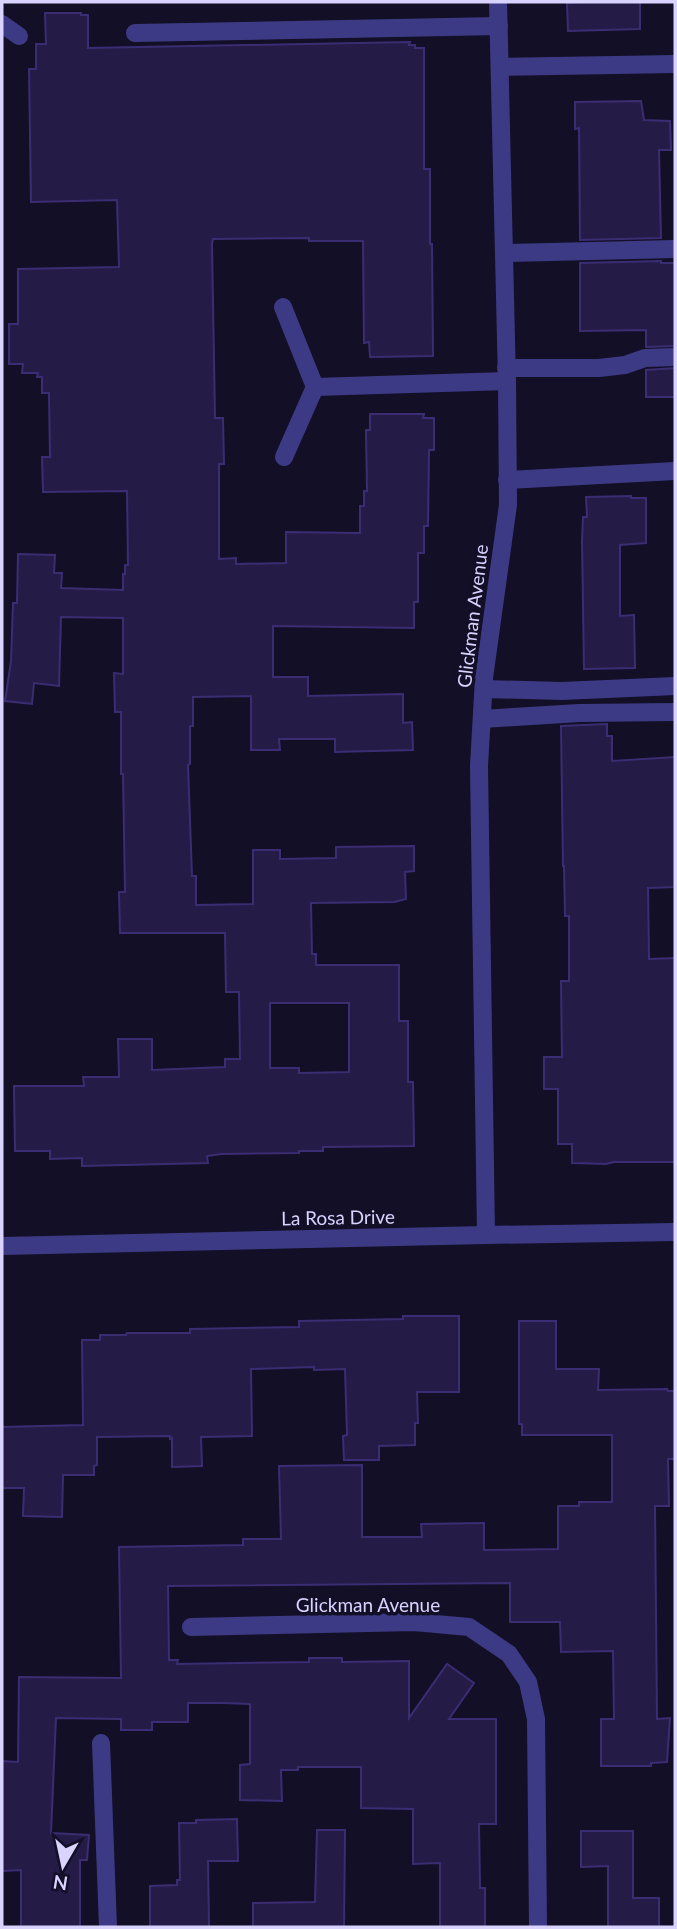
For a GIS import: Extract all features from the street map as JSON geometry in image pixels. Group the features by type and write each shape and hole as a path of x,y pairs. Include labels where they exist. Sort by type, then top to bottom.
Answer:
{"street":[{"name":"Glickman Avenue","path":"486,1235 479,796 484,689 508,505 498,2"},
{"path":"2,24 19,36"},
{"path":"135,33 499,26"},
{"path":"500,67 675,64"},
{"path":"504,253 675,250"},
{"path":"283,307 315,387 284,457"},
{"path":"315,387 599,368 625,365 645,358 675,358"},
{"path":"507,480 675,471"},
{"path":"484,689 562,691 675,686"},
{"path":"482,719 579,713 675,712"},
{"name":"La Rosa Drive","path":"2,1246 675,1233"},
{"name":"Glickman Avenue","path":"191,1627 414,1622 469,1628 509,1654 528,1682 536,1719 538,1927"},
{"path":"101,1743 108,1927"}],"building":[{"path":"640,2 640,29 568,31 567,3"},
{"path":"45,13 81,13 88,15 88,48 410,42 409,45 415,45 415,48 424,48 424,169 430,169 433,356 370,357 369,342 364,343 363,241 309,241 309,238 213,239 212,243 215,418 223,418 224,464 219,464 219,559 236,558 236,564 286,563 286,532 360,533 360,506 364,506 364,491 367,491 366,430 370,430 370,414 424,414 423,418 434,418 434,450 429,450 428,526 424,526 424,553 418,553 418,602 414,602 414,628 273,626 273,677 308,677 308,696 403,694 403,723 412,722 413,750 335,752 335,739 279,739 280,750 251,750 251,696 193,697 193,726 190,726 188,765 192,876 196,876 196,905 253,904 253,850 280,850 280,859 336,858 336,847 414,846 414,871 405,872 406,899 394,902 311,903 312,954 316,954 316,965 399,965 399,1021 408,1021 408,1082 413,1082 414,1146 323,1147 323,1151 299,1153 221,1154 207,1156 208,1163 82,1166 82,1158 50,1159 50,1151 15,1151 14,1086 84,1086 83,1077 119,1077 118,1039 152,1039 152,1070 225,1067 225,1059 240,1059 239,992 226,992 225,933 120,933 119,892 125,892 123,774 121,712 115,712 114,673 123,674 123,618 61,617 59,686 34,683 32,704 5,701 11,661 13,603 17,603 18,554 55,555 54,573 62,573 61,588 123,590 123,574 125,565 128,565 127,491 43,492 42,457 50,457 49,393 42,393 42,377 37,377 38,373 22,373 23,364 9,364 9,324 18,324 18,269 119,267 117,200 31,202 29,69 36,69 36,44 46,44","holes":["270,1003 349,1003 349,1072 299,1073 299,1068 270,1068"]},
{"path":"641,101 644,120 670,121 671,150 659,150 661,238 580,240 579,128 575,129 575,102"},
{"path":"580,263 675,263 675,346 646,347 646,330 580,331"},
{"path":"675,368 675,397 646,397 646,370"},
{"path":"586,497 646,498 646,543 620,545 620,616 634,615 635,668 584,669 582,541 583,517 587,517"},
{"path":"607,724 607,736 612,736 612,761 675,757 675,887 648,888 649,959 675,958 675,1162 572,1163 572,1144 558,1144 558,1089 544,1089 544,1057 562,1057 561,981 569,981 569,916 565,916 563,866 561,726"},
{"path":"403,1316 459,1316 459,1392 417,1392 418,1423 415,1423 415,1445 379,1446 379,1460 344,1460 343,1436 347,1435 345,1369 251,1369 252,1436 201,1437 202,1466 172,1467 170,1436 97,1437 97,1465 94,1466 94,1475 63,1475 62,1517 23,1516 24,1488 2,1488 2,1427 83,1425 82,1340 100,1340 100,1335 190,1333 190,1329 299,1327 299,1321 403,1319"},
{"path":"519,1321 556,1321 556,1369 599,1369 598,1390 675,1391 675,1459 668,1459 669,1506 655,1506 657,1719 670,1718 667,1762 651,1763 651,1766 601,1766 601,1719 614,1719 613,1651 561,1652 560,1622 510,1622 510,1583 168,1586 169,1660 178,1660 177,1664 309,1662 309,1658 342,1658 342,1662 409,1661 409,1718 447,1664 474,1683 449,1719 496,1719 496,1824 479,1824 480,1888 485,1888 485,1927 440,1927 440,1863 413,1864 413,1809 361,1808 361,1767 298,1767 298,1770 281,1770 282,1801 240,1800 240,1765 250,1764 250,1704 188,1703 188,1722 152,1722 152,1730 121,1730 121,1719 56,1718 51,1833 89,1835 87,1860 80,1860 80,1927 21,1927 21,1870 2,1871 2,1761 18,1762 19,1677 121,1678 119,1547 243,1545 243,1539 281,1539 279,1466 362,1465 362,1537 422,1537 421,1524 484,1523 484,1550 558,1549 558,1506 579,1506 579,1502 612,1502 612,1435 522,1435 522,1424 519,1424"},
{"path":"237,1819 238,1861 208,1861 209,1927 150,1927 150,1886 177,1885 177,1880 180,1880 179,1823"},
{"path":"317,1830 345,1830 344,1927 253,1927 253,1903 315,1902"},
{"path":"581,1831 633,1831 633,1898 659,1898 659,1927 608,1927 608,1866 581,1867"}]}
